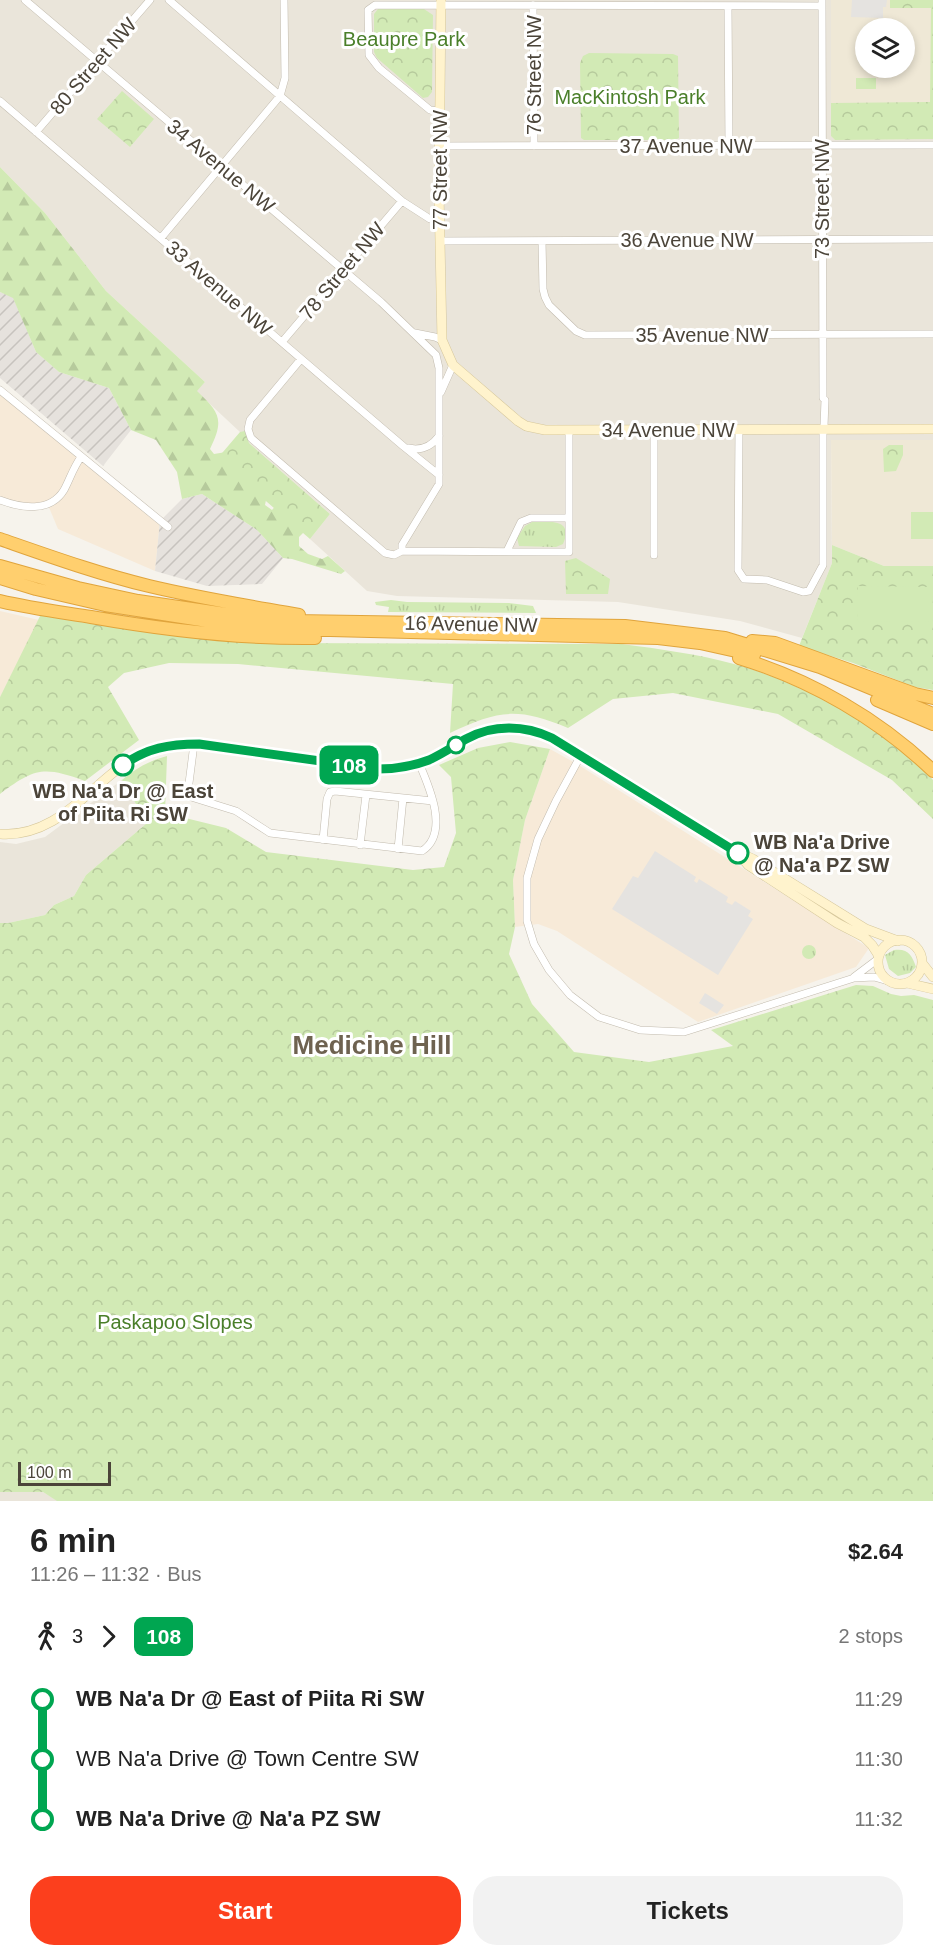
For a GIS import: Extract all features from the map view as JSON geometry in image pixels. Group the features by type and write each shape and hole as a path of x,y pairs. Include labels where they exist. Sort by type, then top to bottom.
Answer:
{"highway":[{"path":"0,539 75,565 148,586 219,601 370,627"},
{"name":"16 Avenue NW","path":"0,566 78,588 190,610 370,627 674,639 760,657 824,678 933,724"},
{"name":"16 Avenue NW","path":"0,578 63,596 150,614 262,627 625,626 725,638 820,667 933,714"},
{"path":"0,601 137,625 247,637 318,638 370,627"},
{"path":"596,636 658,641 692,647 732,656 773,670 797,680 865,717 933,771"},
{"path":"725,638 775,643 915,694 933,698"}],"street":[{"name":"34 Avenue NW","path":"25,0 221,165 424,342"},
{"name":"80 Street NW","path":"36,132 150,0"},
{"path":"169,0 402,201 430,219 440,220"},
{"path":"161,238 280,96 285,78 285,0"},
{"path":"440,111 430,110 379,68 369,55 368,10 375,5 441,2 728,6 822,3"},
{"name":"77 Street NW","path":"441,2 442,340"},
{"name":"73 Street NW","path":"739,430 738,570 744,579 767,580 803,592 809,591 823,565 825,400 823,398 822,334 822,3"},
{"name":"76 Street NW","path":"533,5 534,146"},
{"path":"728,6 729,146"},
{"name":"33 Avenue NW","path":"0,101 439,475"},
{"name":"37 Avenue NW","path":"440,146 933,145"},
{"name":"78 Street NW","path":"282,342 402,201"},
{"name":"36 Avenue NW","path":"440,241 933,239"},
{"name":"35 Avenue NW","path":"542,241 545,297 549,305 576,331 585,335 933,334"},
{"name":"34 Avenue NW","path":"415,333 442,340 453,365 518,421 535,428 569,431 933,429"},
{"path":"424,342 435,343 442,340"},
{"path":"402,551 402,545 439,484 439,359 424,342"},
{"path":"301,359 250,420 248,429 251,438 385,553 394,555 402,551 569,552 569,431"},
{"path":"439,382 446,370 453,365"},
{"path":"439,397 453,365"},
{"path":"0,390 168,527"},
{"path":"654,430 654,555"},
{"path":"403,446 412,449 426,448 440,434"},
{"path":"0,500 16,506 48,505 59,498 81,457"},
{"path":"507,551 521,522 531,518 568,518"},
{"path":"0,834 37,829 53,822 74,807 118,768 138,755 175,744 194,744 378,769 419,763 435,757 473,735 505,728 522,728 545,734 866,928 914,945 919,951 922,963 933,977"},
{"path":"194,744 188,791 191,797 236,811 270,833 422,851 429,847 436,825 433,801 419,763"},
{"path":"581,755 538,839 527,878 527,921 534,944 549,970 570,995 599,1017 640,1030 684,1032 854,978 874,978 900,985 907,983 919,975 922,963"},
{"path":"323,840 327,799 330,792 433,801"},
{"path":"360,845 366,795"},
{"path":"398,849 404,798"},
{"path":"737,852 748,865 837,923 864,937 878,957 879,970 888,981"},
{"path":"854,978 878,957 885,946 898,940"},
{"path":"907,983 933,989"}],"shaded area":[{"path":"0,0 831,0 831,136 835,140 933,139 933,440 831,440 832,563 802,638 740,621 618,602 397,596 367,591 310,539 330,514 249,443 245,432 240,432 196,391 205,382 106,291 45,213 0,167"},
{"path":"831,0 933,0 933,139 835,140 831,136"},
{"path":"852,0 887,0 886,7 883,7 883,18 851,17"},
{"path":"0,292 13,297 36,352 59,372 109,388 131,430 103,466 0,378"},
{"path":"0,390 160,521 155,571 58,529 48,505 33,507 0,500"},
{"path":"831,440 933,440 933,566 884,566 832,545"},
{"path":"202,494 257,530 283,558 262,584 207,586 155,571 160,521 182,499"},
{"path":"0,611 39,620 0,697"},
{"path":"550,749 869,948 856,967 698,1022 557,931 538,924 515,927 513,880 525,820"},
{"path":"122,780 147,823 86,875 74,896 54,905 45,915 0,923 0,842 16,844 45,837"},
{"path":"655,851 696,877 694,881 697,883 699,879 728,897 726,902 732,905 735,901 751,911 748,916 753,919 718,975 612,909 633,876 638,878"},
{"path":"705,993 724,1005 717,1014 699,1003"},
{"path":"0,1492 43,1492 58,1501 0,1501"}],"green space":[{"path":"890,0 933,0 933,139 835,140 831,136 831,103 930,102 931,8 890,8"},
{"name":"Beaupre Park","path":"378,9 424,9 433,15 432,92 428,97 423,98 377,58 374,52 374,14"},
{"name":"MacKintosh Park","path":"589,53 673,54 678,56 679,138 675,140 584,140 581,138 580,63 583,56"},
{"path":"856,78 876,78 876,89 856,89"},
{"path":"122,91 154,119 130,147 97,119"},
{"path":"0,167 45,213 106,291 205,382 197,391 215,411 217,417 217,430 210,449 214,454 232,451 268,490 265,505 272,510 278,503 307,529 299,537 299,546 308,554 322,559 328,556 345,571 341,574 283,558 257,530 202,494 182,499 177,472 156,440 131,430 109,388 59,372 36,352 13,298 0,292"},
{"path":"245,431 249,443 330,514 310,539 217,459 240,432"},
{"path":"889,445 903,445 903,455 896,471 884,472 883,449"},
{"path":"911,512 933,512 933,539 911,539"},
{"path":"534,521 554,522 563,526 566,536 563,544 556,547 519,546 517,538 525,526"},
{"path":"832,545 884,566 933,566 933,690 915,687 853,663 799,646 832,563"},
{"path":"576,558 610,579 608,594 566,594 565,561"},
{"path":"858,586 933,587 932,622 857,621"},
{"path":"391,600 509,603 533,606 536,613 388,612 389,607 376,605 375,602"},
{"path":"41,614 80,622 272,643 622,644 720,660 786,682 814,695 868,726 892,743 933,780 933,819 892,780 778,714 673,693 613,699 568,728 535,717 508,714 482,720 450,733 453,684 238,664 169,663 124,673 108,687 139,740 85,781 59,773 40,772 22,779 0,794 0,697"},
{"name":"Paskapoo Slopes","path":"510,742 550,749 525,820 513,880 515,927 509,954 532,1004 574,1052 649,1062 733,1046 711,1030 856,985 873,986 891,994 914,995 933,1000 933,1501 57,1501 43,1492 0,1492 0,923 45,915 54,905 74,896 86,875 147,823 122,780 143,765 160,758 167,756 165,813 226,828 266,852 413,870 444,867 456,833 451,777 439,765 478,748"},
{"path":"809,945 814,947 816,952 814,957 809,959 804,957 802,952 804,947"},
{"path":"894,950 906,951 911,956 916,967 910,973 898,976 889,969 885,955"}],"bus line":[{"name":"108","path":"123,765 138,755 156,748 175,744 199,744 378,769 394,768 427,760 481,732 497,728 522,728 537,731 552,738 738,853"}],"place":[{"name":"WB Na'a Dr @ East of Piita Ri SW","path":"123,765"},
{"name":"WB Na'a Drive @ Na'a PZ SW","path":"738,853"}],"district":[{"name":"Medicine Hill","path":"372,1045"}]}
